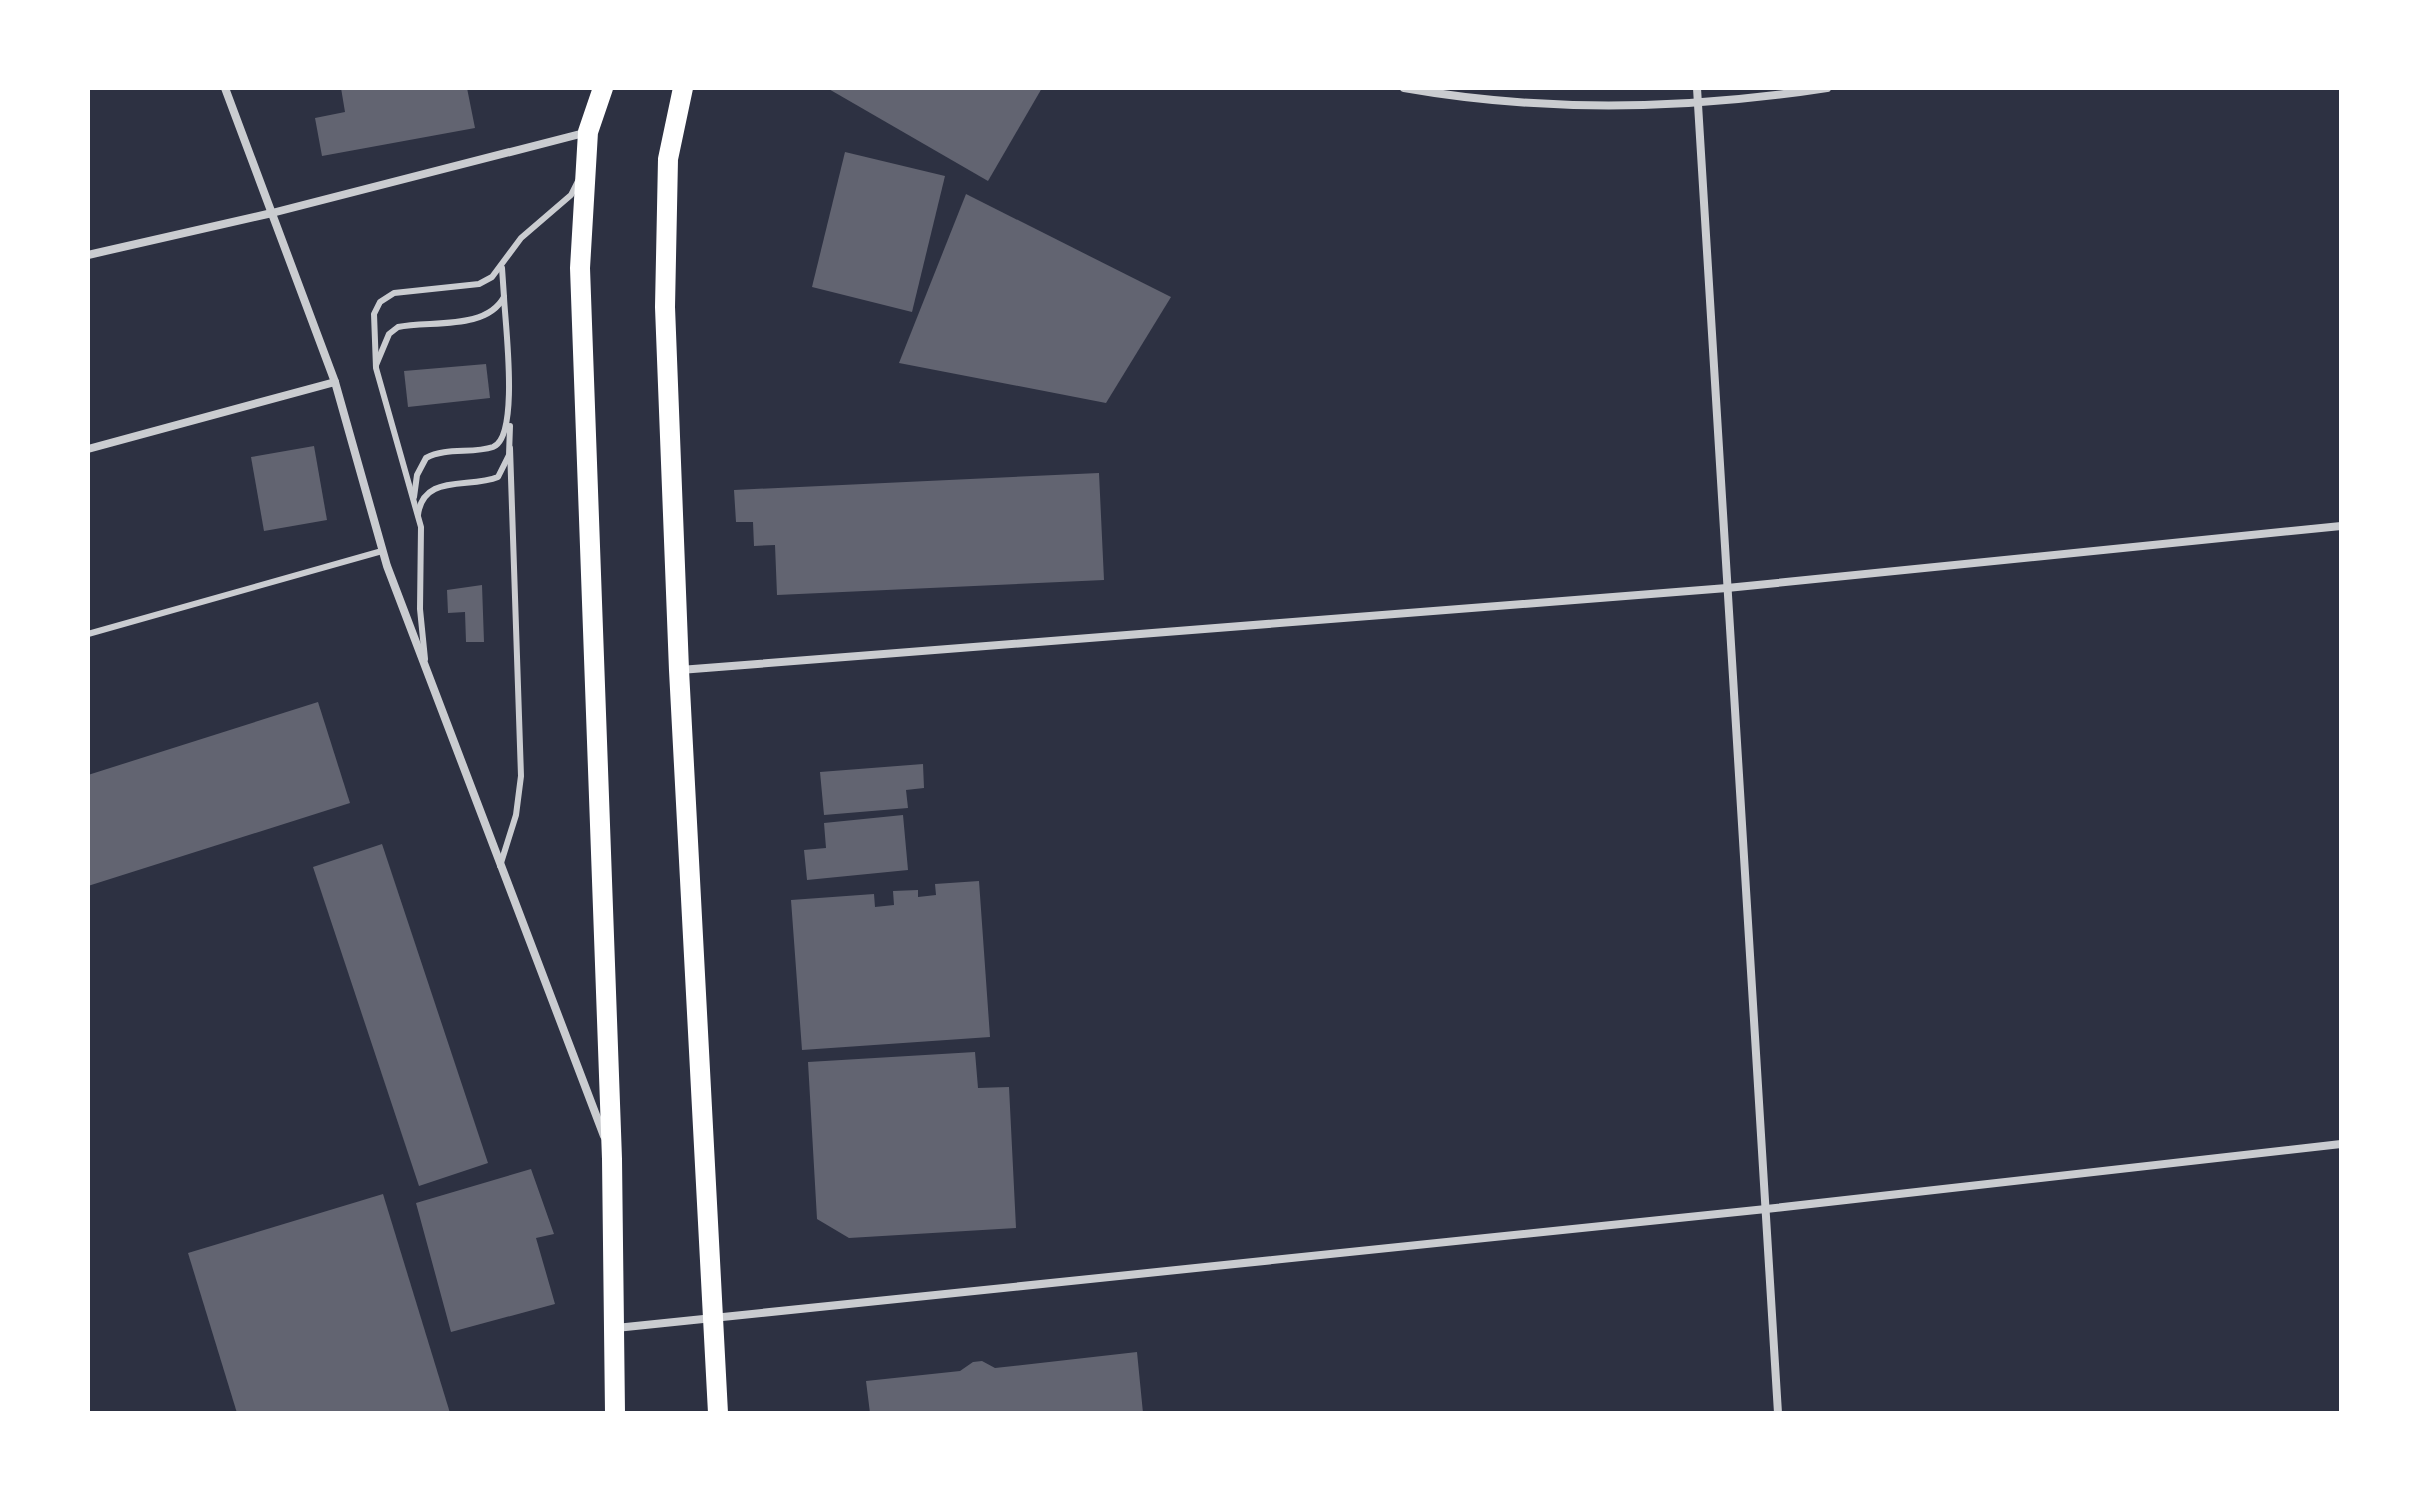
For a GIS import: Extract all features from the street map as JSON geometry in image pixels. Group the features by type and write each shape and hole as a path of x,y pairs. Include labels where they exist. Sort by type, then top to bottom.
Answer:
{"main road":[{"path":"603,88 588,132 580,268 612,1159 615,1413"},
{"path":"683,88 668,159 665,307 679,670 718,1413"}],"street":[{"path":"225,88 335,382 382,551 612,1159"},
{"path":"1404,88 1541,106 1698,103 1827,88"},
{"path":"1697,88 1778,1413"},
{"path":"88,255 272,213 588,132"},
{"path":"88,449 335,382"},
{"path":"679,670 1727,588 2341,526"},
{"path":"614,1328 1766,1209 2341,1144"}],"lane":[{"path":"427,673 420,609 423,546 376,368 372,332 374,314 385,297 394,293 479,284 496,275 521,238 571,195 586,159"},
{"path":"500,866 516,815 521,776 502,265"},
{"path":"376,368 389,334 398,327 480,317 494,311 504,297"},
{"path":"416,512 415,482 426,458 496,445 509,415"},
{"path":"416,512 424,495 433,488 498,477 507,465 510,448"},
{"path":"88,634 382,551"}],"building":[{"path":"341,88 467,88 475,128 322,156 315,118 345,112"},
{"path":"827,88 1042,88 988,181"},
{"path":"845,152 945,176 912,312 812,287"},
{"path":"966,194 1171,297 1106,403 899,363"},
{"path":"486,364 490,398 408,407 404,371"},
{"path":"314,446 327,520 264,531 251,457"},
{"path":"1099,473 1104,580 777,595 775,545 754,546 753,522 736,522 734,490"},
{"path":"482,585 484,642 466,642 465,612 448,613 447,590"},
{"path":"318,702 350,803 88,886 88,775"},
{"path":"923,764 924,788 906,790 908,808 824,815 820,772"},
{"path":"903,815 908,870 807,880 804,850 826,848 824,823"},
{"path":"382,844 488,1163 419,1186 313,867"},
{"path":"979,881 990,1037 802,1050 791,900 874,894 875,907 894,905 893,891 918,890 918,897 936,895 935,884"},
{"path":"975,1052 978,1088 1009,1087 1016,1228 849,1238 817,1219 808,1062"},
{"path":"531,1169 554,1234 536,1238 555,1304 451,1332 416,1203"},
{"path":"383,1194 450,1413 237,1413 188,1253"},
{"path":"1137,1352 1143,1413 870,1413 866,1381 960,1371 973,1362 982,1361 995,1368"}]}
